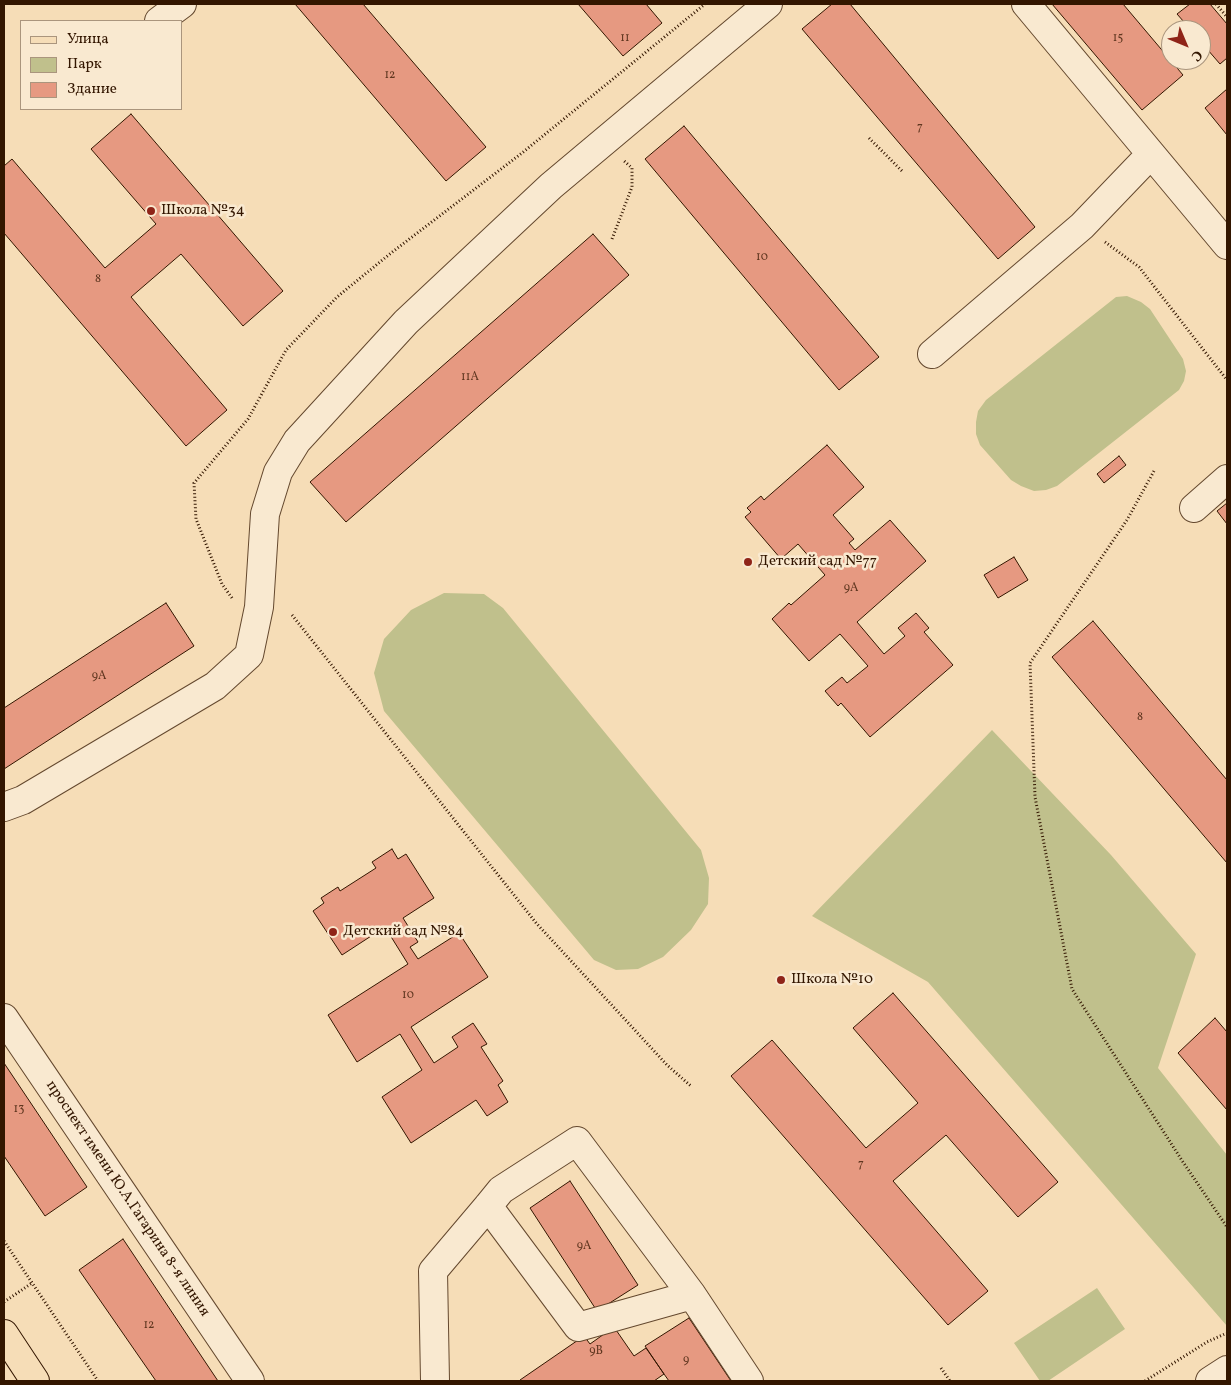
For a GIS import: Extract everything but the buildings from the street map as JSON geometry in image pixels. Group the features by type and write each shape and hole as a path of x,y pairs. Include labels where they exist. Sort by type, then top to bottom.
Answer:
{"main road":[{"path":"4,1334 35,1381"}],"street":[{"path":"160,20 182,4"},
{"path":"4,808 24,800 215,686 249,655 259,607 265,514 278,472 297,441 406,322 551,186 768,4"},
{"path":"1026,4 1227,245"},
{"path":"932,354 1082,226 1151,154"},
{"path":"1194,508 1227,479"},
{"name":"проспект имени Ю.А.Гагарина 8-я линия","path":"4,1018 250,1381"},
{"path":"435,1381 433,1272 501,1190 577,1141 692,1295 749,1381"},
{"path":"488,1206 578,1328 692,1295"},
{"path":"1210,1381 1227,1370"}],"path":[{"path":"233,599 222,584 196,519 194,483 248,419 286,350 337,296 522,153 705,4"},
{"path":"1216,4 1227,17"},
{"path":"869,138 902,171"},
{"path":"612,239 632,187"},
{"path":"1082,226 1139,267 1227,380"},
{"path":"1154,471 1127,520 1030,663 1035,797 1072,989 1227,1227"},
{"path":"292,615 537,924 667,1065 692,1087"},
{"path":"4,1241 98,1381"},
{"path":"4,1302 32,1283"},
{"path":"1145,1381 1207,1342 1227,1334"},
{"path":"941,1368 950,1381"}],"green space":[{"path":"1127,296 1141,302 1150,309 1183,359 1186,371 1184,381 1179,390 1057,486 1046,490 1034,491 1021,486 1011,480 980,445 976,434 978,411 986,400 1116,297"},
{"path":"444,593 484,594 503,608 701,850 709,878 708,904 691,930 663,957 638,969 616,970 594,960 384,711 374,673 384,639 411,610"},
{"path":"992,730 1111,855 1196,954 1158,1068 1227,1155 1227,1326 928,982 812,916"},
{"path":"1097,1288 1125,1329 1048,1381 1040,1381 1014,1343"}],"place":[{"name":"Школа №34","path":"151,211"},
{"name":"Детский сад №77","path":"748,562"},
{"name":"Детский сад №84","path":"333,932"},
{"name":"Школа №10","path":"781,980"}]}
